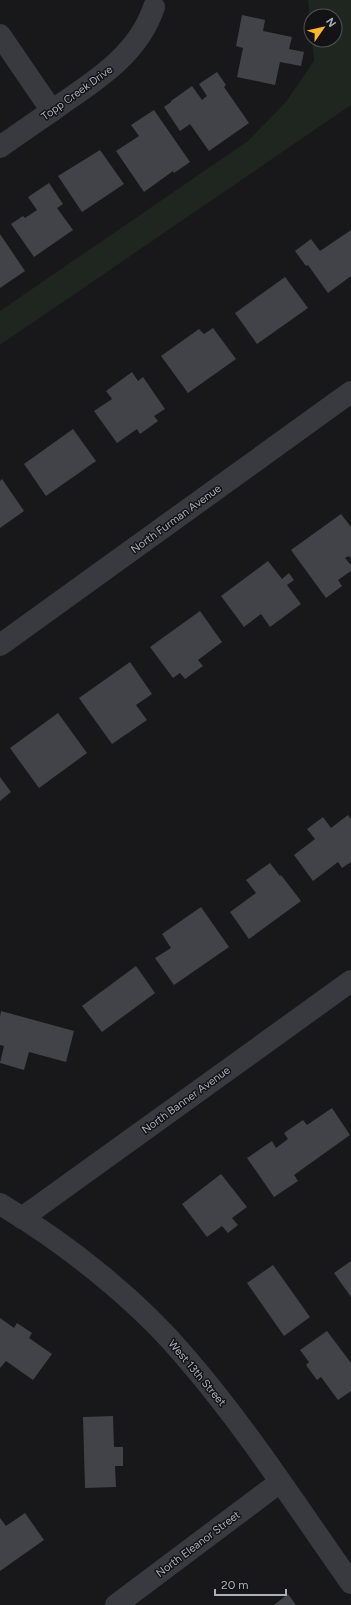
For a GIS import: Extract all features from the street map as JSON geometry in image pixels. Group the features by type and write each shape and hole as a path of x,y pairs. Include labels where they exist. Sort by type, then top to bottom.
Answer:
{"street":[{"name":"Topp Creek Drive","path":"0,147 100,77 119,61 144,28 154,7"},
{"path":"0,35 52,111"},
{"name":"North Furman Avenue","path":"0,645 351,392"},
{"name":"North Banner Avenue","path":"22,1218 351,981"},
{"name":"West 13th Street","path":"0,1204 88,1264 158,1327 188,1360 220,1400 351,1583"},
{"name":"North Eleanor Street","path":"116,1605 280,1482"}],"shaded area":[{"path":"308,0 351,0 351,105 0,345 0,311 248,141 285,103 314,61 313,48 343,48 343,8 309,8"}],"building":[{"path":"242,15 265,20 263,31 292,37 289,49 304,52 301,66 280,62 275,85 237,77 243,48 236,46"},
{"path":"217,72 226,85 224,87 249,123 209,151 190,124 180,131 164,107 192,86 202,100 207,96 199,84"},
{"path":"154,110 190,162 174,173 173,171 144,192 116,151 139,136 131,125"},
{"path":"100,150 124,184 82,212 58,176"},
{"path":"49,183 63,204 57,208 73,230 34,257 11,224 23,216 25,218 37,210 28,197"},
{"path":"351,230 351,276 328,293 308,265 306,266 295,251 311,239 320,251"},
{"path":"0,234 25,271 0,288"},
{"path":"285,277 308,308 257,344 235,313"},
{"path":"213,328 236,359 188,393 161,356 199,329 204,334"},
{"path":"132,372 138,381 143,377 165,409 154,416 158,421 140,434 137,429 117,443 94,411 112,399 106,391"},
{"path":"73,429 96,461 46,496 24,464"},
{"path":"2,479 24,511 0,528 0,481"},
{"path":"341,514 351,527 351,559 349,556 345,558 351,565 351,571 338,580 342,586 326,598 291,550"},
{"path":"268,561 282,579 289,573 294,580 287,585 301,604 270,627 261,614 244,627 221,596"},
{"path":"200,611 222,642 198,660 203,666 185,679 180,673 173,678 150,647"},
{"path":"130,662 152,694 136,705 147,720 112,744 79,698"},
{"path":"58,713 87,753 39,788 10,748"},
{"path":"0,777 11,792 0,801"},
{"path":"348,815 351,819 351,862 342,868 338,862 313,881 294,855 315,839 307,829 323,817 331,828"},
{"path":"270,863 301,901 249,939 230,912 256,893 246,880"},
{"path":"201,907 229,947 174,985 155,958 171,948 162,934"},
{"path":"136,966 155,993 102,1032 82,1006"},
{"path":"1,1011 74,1031 66,1062 29,1052 24,1070 0,1063 4,1046 0,1045"},
{"path":"332,1108 350,1135 294,1175 298,1181 274,1197 247,1158 272,1141 276,1148 288,1139 284,1133 303,1120 307,1125"},
{"path":"221,1174 247,1207 232,1218 238,1225 228,1233 222,1226 207,1237 182,1204"},
{"path":"351,1261 351,1297 334,1273"},
{"path":"273,1265 310,1317 284,1336 247,1283"},
{"path":"0,1318 14,1328 17,1323 32,1333 29,1338 52,1354 33,1380 6,1361 0,1368"},
{"path":"327,1331 351,1363 351,1391 338,1400 321,1377 317,1380 306,1365 309,1362 300,1350"},
{"path":"113,1416 114,1447 123,1447 123,1466 115,1466 116,1487 85,1488 83,1417"},
{"path":"25,1513 44,1540 0,1571 0,1518 6,1526"},
{"path":"288,1594 296,1605 274,1605"}]}
